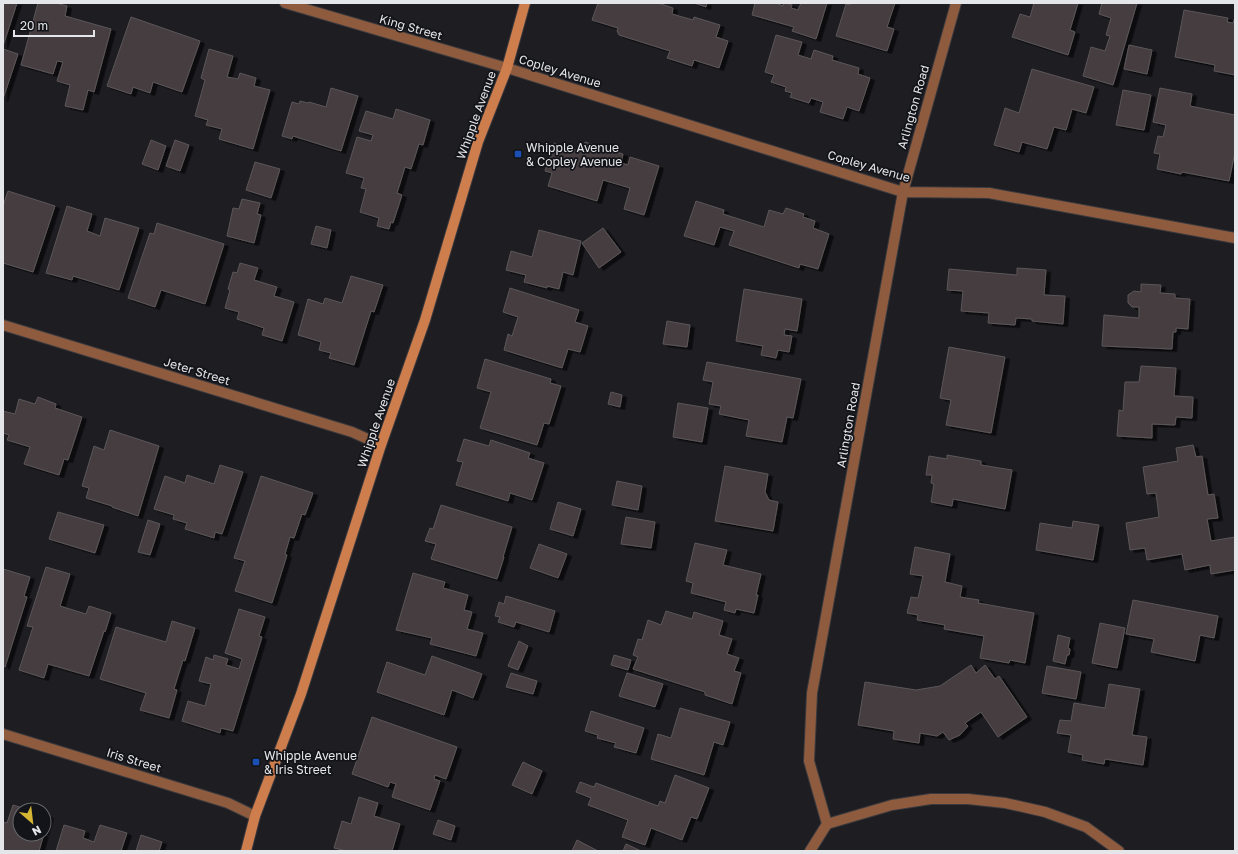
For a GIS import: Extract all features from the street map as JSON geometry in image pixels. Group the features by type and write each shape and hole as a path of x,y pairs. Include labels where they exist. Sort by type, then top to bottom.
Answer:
{"main road":[{"name":"Whipple Avenue","path":"246,851 255,816 301,694 381,445 425,320 478,142 507,68 526,3"}],"street":[{"name":"King Street","path":"285,3 507,68"},
{"name":"Arlington Road","path":"827,824 809,761 812,692 903,192 956,3"},
{"name":"Copley Avenue","path":"507,68 903,192 989,194 1235,238"},
{"name":"Jeter Street","path":"3,325 352,432 381,445"},
{"name":"Iris Street","path":"3,734 228,803 255,816"},
{"path":"810,851 827,824 892,805 930,799 968,799 1005,803 1045,812 1086,827 1119,851"}],"building":[{"path":"3,3 17,3 3,46"},
{"path":"38,3 56,3 67,6 65,16 111,29 94,92 88,90 83,110 65,106 70,85 57,81 63,62 57,61 53,74 21,65"},
{"path":"598,3 658,3 673,8 672,14 693,20 694,17 720,25 716,37 728,41 719,68 694,60 692,66 667,58 670,51 619,35 617,31 618,28 592,20"},
{"path":"694,3 707,3 706,7"},
{"path":"755,3 776,3 783,6 784,3 786,3 792,5 791,8 798,10 801,3 827,3 816,39 792,31 794,27 752,15"},
{"path":"850,3 895,3 887,27 894,29 887,51 836,36 846,4 850,5"},
{"path":"1034,3 1078,3 1070,30 1075,32 1068,55 1012,37 1020,14 1030,17"},
{"path":"1102,3 1137,3 1113,85 1083,76 1091,47 1105,51 1110,36 1106,35 1111,18 1099,14"},
{"path":"1184,10 1228,18 1227,22 1233,23 1235,17 1235,75 1214,71 1215,65 1175,57"},
{"path":"131,17 200,41 182,92 153,82 150,93 133,87 131,94 107,86"},
{"path":"776,35 802,42 798,55 811,59 814,50 833,56 832,60 859,68 858,74 870,78 859,111 847,107 843,119 820,112 823,102 811,98 809,103 790,97 792,93 785,91 786,87 771,82 774,75 765,72"},
{"path":"1129,45 1152,50 1147,74 1124,69"},
{"path":"3,49 18,54 3,99"},
{"path":"209,49 233,56 227,77 238,79 240,73 256,78 254,86 270,90 253,149 219,139 222,129 206,125 208,120 195,116 205,80 201,78"},
{"path":"1032,69 1094,87 1086,113 1072,109 1066,130 1054,127 1047,149 1022,142 1019,152 994,145 1005,108 1019,113"},
{"path":"331,88 358,96 341,151 293,136 292,139 282,136 292,102 299,104 300,101 309,102 326,107"},
{"path":"1160,88 1192,94 1190,106 1235,115 1235,152 1229,181 1157,169 1160,154 1154,153 1158,136 1163,137 1166,125 1153,122"},
{"path":"1123,90 1151,95 1144,130 1116,125"},
{"path":"396,109 430,120 423,145 419,144 411,169 405,167 397,193 402,195 393,223 391,222 389,229 377,226 379,218 360,212 366,189 361,188 364,178 346,173 357,137 371,141 373,135 359,131 366,111 393,119"},
{"path":"151,140 166,146 158,170 142,164"},
{"path":"175,140 189,145 180,171 166,166"},
{"path":"585,142 623,154 621,163 628,165 630,157 659,166 644,215 624,209 630,188 603,180 597,201 548,186 552,173 545,171 554,143 582,152"},
{"path":"255,162 280,169 271,198 246,190"},
{"path":"8,191 55,206 33,272 3,263 3,206"},
{"path":"242,199 260,203 257,214 261,215 254,243 227,236 233,208 239,209"},
{"path":"696,201 724,210 723,214 764,227 769,210 783,214 786,208 804,214 803,217 815,221 813,228 829,234 818,269 800,264 799,268 729,245 734,231 720,227 714,245 684,236"},
{"path":"67,206 92,214 87,231 100,236 105,218 139,228 119,290 73,276 72,280 46,273"},
{"path":"157,223 224,244 205,304 161,290 155,307 128,298 150,233 154,234"},
{"path":"316,226 331,230 327,248 311,244"},
{"path":"603,228 621,252 599,268 582,243"},
{"path":"539,230 581,241 573,275 563,272 559,289 547,286 547,288 524,282 526,275 506,270 511,251 532,257"},
{"path":"240,263 258,268 254,280 277,287 274,296 294,302 282,341 262,335 264,328 237,319 239,312 225,308 233,272 237,273"},
{"path":"1017,268 1046,270 1044,295 1065,296 1063,324 1016,318 1015,325 988,323 989,313 961,311 963,291 947,290 949,269 1017,275"},
{"path":"351,276 383,285 374,312 371,311 354,365 329,358 331,353 319,350 321,342 298,335 308,299 323,304 325,298 342,303"},
{"path":"1141,284 1161,285 1160,293 1175,294 1175,298 1190,299 1188,329 1176,328 1176,332 1173,332 1172,349 1102,346 1104,315 1139,318 1139,307 1132,307 1128,303 1128,295 1134,291 1141,292"},
{"path":"510,288 579,310 575,322 588,326 580,352 568,349 562,368 504,350 508,334 512,336 518,317 503,312"},
{"path":"744,289 802,299 797,331 785,329 784,335 792,336 789,352 778,350 776,358 761,355 763,346 736,341"},
{"path":"667,321 690,325 687,347 663,344"},
{"path":"949,347 1005,357 991,433 946,425 951,400 940,398"},
{"path":"485,359 551,379 550,383 561,386 549,424 544,423 537,445 480,428 491,392 477,388"},
{"path":"707,362 801,379 793,418 787,417 782,442 746,436 749,420 719,414 721,406 709,404 713,382 703,380"},
{"path":"1141,366 1176,368 1174,396 1193,397 1192,418 1176,417 1175,425 1152,424 1152,438 1117,436 1119,410 1123,411 1125,382 1139,382"},
{"path":"611,392 622,395 620,407 608,404"},
{"path":"38,397 56,404 55,408 82,417 68,460 64,459 59,475 24,464 30,447 7,440 9,435 3,433 3,411 15,414 19,399 35,404"},
{"path":"678,403 708,408 702,442 673,437"},
{"path":"110,430 159,446 138,516 86,498 89,488 82,486 94,446 104,450"},
{"path":"464,439 489,446 491,440 530,453 528,458 544,463 532,500 510,493 508,501 456,485 463,462 457,461"},
{"path":"1193,445 1196,457 1202,456 1208,495 1214,494 1218,518 1207,519 1211,541 1235,537 1235,570 1211,574 1210,565 1185,570 1182,554 1147,560 1145,548 1130,550 1126,523 1159,517 1156,493 1147,494 1143,467 1178,461 1176,448"},
{"path":"947,455 981,461 981,465 1012,470 1005,509 953,499 952,506 931,502 934,484 931,483 932,475 926,475 929,456 947,459"},
{"path":"220,465 243,472 222,534 215,532 214,538 185,529 187,523 173,519 174,515 154,509 165,476 185,483 187,475 214,484"},
{"path":"725,466 768,474 765,492 769,500 778,502 773,531 715,521"},
{"path":"261,476 313,493 305,515 302,514 294,538 290,537 285,554 287,555 272,603 235,591 245,561 234,558"},
{"path":"617,481 642,486 638,510 612,505"},
{"path":"558,502 581,509 573,536 550,529"},
{"path":"441,505 512,527 497,579 431,559 436,544 425,541 430,528 433,529"},
{"path":"58,512 104,525 95,553 49,539"},
{"path":"626,517 655,522 651,548 621,544"},
{"path":"148,520 160,524 150,555 138,552"},
{"path":"1073,521 1099,525 1093,560 1036,550 1040,523 1072,528"},
{"path":"695,543 727,550 723,565 761,574 756,595 758,595 754,613 736,609 735,613 724,610 726,602 691,593 693,583 686,581"},
{"path":"539,544 567,554 558,578 530,568"},
{"path":"915,547 950,554 945,582 962,586 960,597 979,600 978,603 1034,613 1025,663 1010,660 1009,663 980,658 984,636 944,629 945,625 917,620 918,615 907,613 911,597 918,598 923,576 910,574"},
{"path":"46,567 70,574 60,606 86,614 89,606 111,613 89,676 48,664 44,678 19,670 33,627 27,626"},
{"path":"3,569 30,577 24,596 27,597 5,667 3,666"},
{"path":"413,573 445,582 443,588 468,595 464,610 472,612 467,629 483,633 476,656 430,644 432,638 396,630"},
{"path":"506,596 555,611 549,632 516,622 514,627 498,622 500,617 495,616 499,602 504,604"},
{"path":"1133,600 1218,616 1214,638 1200,635 1195,661 1151,652 1154,639 1126,634"},
{"path":"239,609 265,617 259,636 262,637 233,731 221,728 220,733 182,721 188,701 205,706 211,684 199,681 206,657 213,660 214,655 228,659 226,665 239,669 242,659 225,653"},
{"path":"666,611 692,619 694,612 723,621 719,635 732,639 727,654 739,658 734,671 741,673 732,704 705,695 705,692 633,669 638,657 633,655 638,639 642,640 648,620 661,625"},
{"path":"172,621 195,628 185,661 183,660 174,689 177,690 169,718 140,710 146,693 100,679 116,627 166,642"},
{"path":"1100,623 1125,628 1117,668 1092,663"},
{"path":"1058,635 1070,638 1068,648 1070,649 1069,655 1067,655 1065,664 1053,661"},
{"path":"519,641 528,646 518,670 508,666"},
{"path":"614,655 631,660 628,670 611,665"},
{"path":"432,656 482,674 473,698 452,690 444,715 377,692 387,662 425,675"},
{"path":"971,665 976,673 985,665 995,679 999,676 1027,717 998,737 981,712 965,723 968,726 960,735 949,740 943,732 937,736 920,733 919,743 893,739 894,731 858,725 865,682 916,690 940,686"},
{"path":"1047,666 1081,672 1076,699 1042,693"},
{"path":"511,673 537,681 533,694 506,687"},
{"path":"627,673 663,684 655,707 619,696"},
{"path":"1109,684 1140,689 1132,735 1147,737 1143,765 1105,759 1104,764 1082,760 1083,755 1068,752 1071,735 1057,733 1060,720 1071,721 1074,703 1105,708"},
{"path":"680,708 730,722 723,745 714,742 704,775 651,759 658,734 671,738"},
{"path":"591,711 644,728 636,753 614,747 616,743 597,738 598,735 585,731"},
{"path":"372,717 457,747 446,779 435,775 434,779 440,781 430,810 392,797 396,784 390,782 388,787 352,774"},
{"path":"523,762 542,771 532,794 512,785"},
{"path":"675,775 709,788 697,819 691,817 682,840 651,828 645,845 622,837 628,820 588,805 591,798 576,792 580,782 594,787 596,783 658,806 660,801 665,803"},
{"path":"359,797 378,803 374,816 400,824 392,851 347,851 334,848 342,821 351,824"},
{"path":"12,808 12,842 42,842 39,851 3,851 3,822 7,823"},
{"path":"438,820 455,826 451,840 433,834"},
{"path":"64,825 85,831 83,838 94,842 100,825 127,833 121,851 56,851"},
{"path":"141,835 162,842 159,851 136,851"},
{"path":"577,840 598,851 572,851"},
{"path":"626,844 641,851 623,851"}],"place":[{"name":"Whipple Avenue & Copley Avenue","path":"518,154"},
{"name":"Whipple Avenue & Iris Street","path":"256,762"}]}
